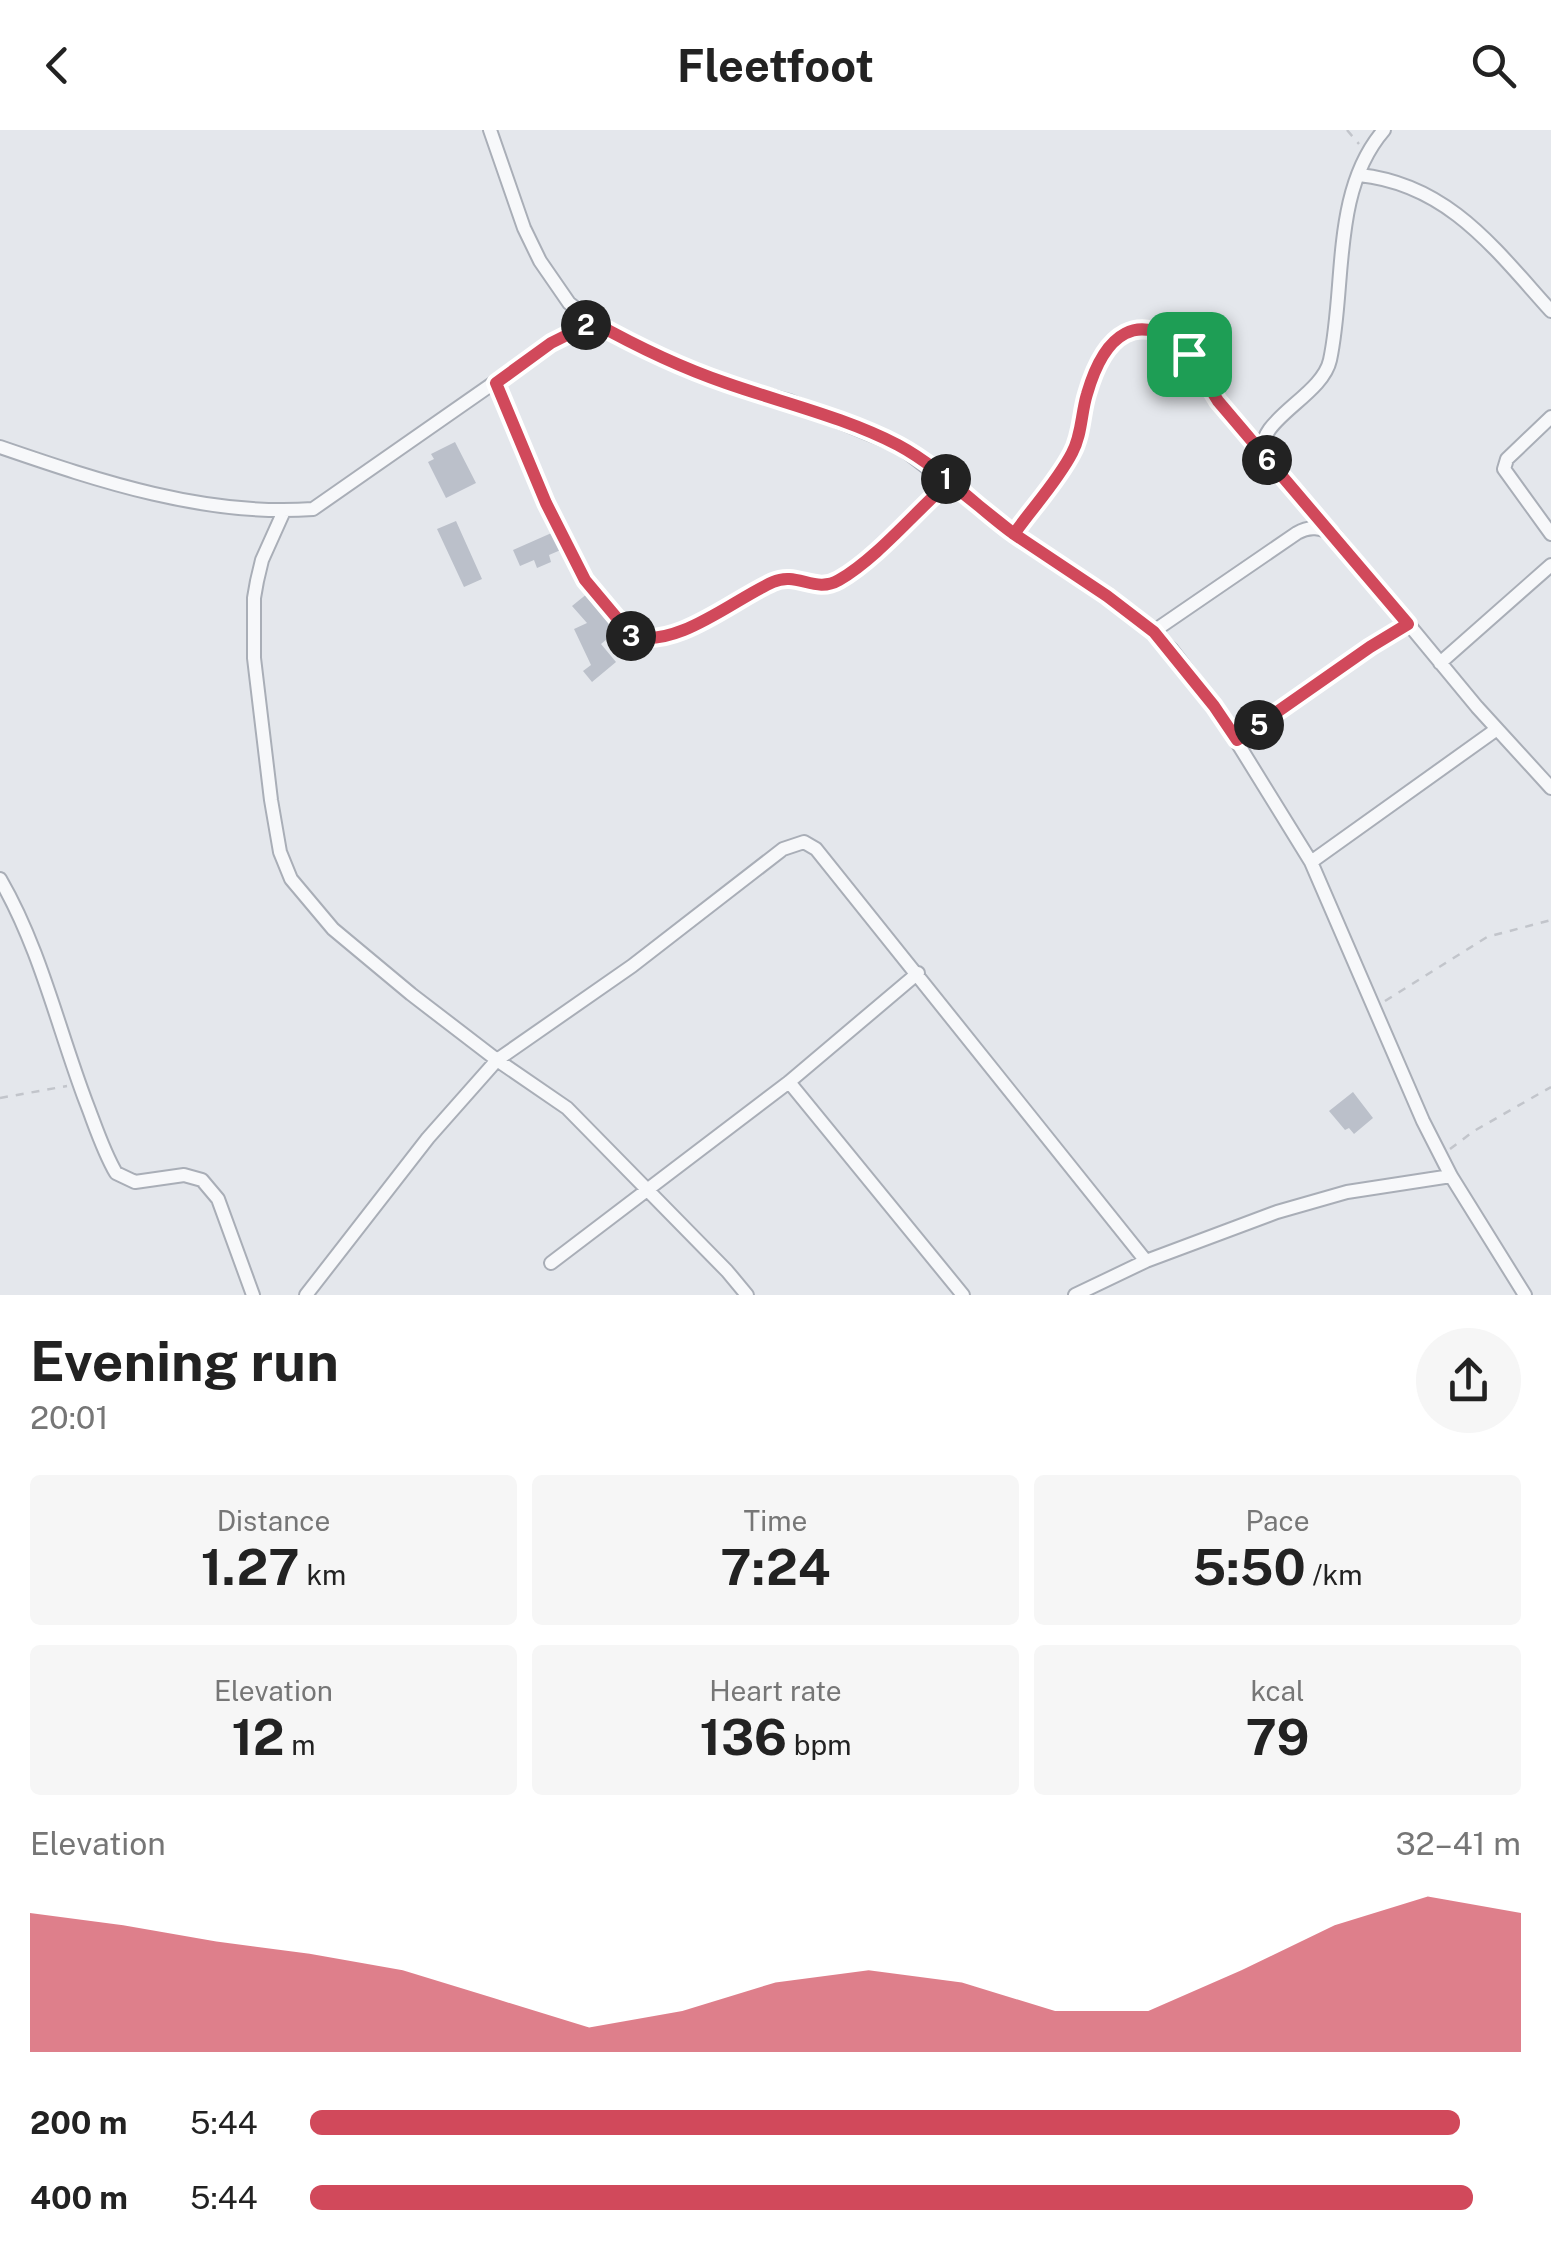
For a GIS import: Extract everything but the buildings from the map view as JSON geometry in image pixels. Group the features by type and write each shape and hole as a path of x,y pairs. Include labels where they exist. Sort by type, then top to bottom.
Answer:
{"street":[{"path":"490,130 524,228 569,304 593,322 662,358 727,384 789,401 899,446 1014,534 1154,632 1214,706 1311,862 1441,1156 1524,1295"},
{"path":"1384,130 1367,153 1345,234 1328,371 1269,429 1262,449 1264,456 1551,788"},
{"path":"1359,175 1375,176 1442,202 1460,215 1551,310"},
{"path":"0,447 86,476 193,502 284,511 312,509 551,343 593,322"},
{"path":"1551,417 1507,459 1504,470 1551,534"},
{"path":"284,511 262,560 254,598 254,658 280,852 291,879 333,929 497,1060 568,1108 747,1295"},
{"path":"1154,632 1304,529 1322,528 1334,534"},
{"path":"1440,662 1551,565"},
{"path":"1237,740 1408,624"},
{"path":"1311,862 1497,729"},
{"path":"306,1295 428,1138 497,1060 632,966 752,871 794,844 804,842 816,849 918,973 1146,1261"},
{"path":"0,879 39,964 110,1164 125,1180 184,1175 202,1180 212,1189 253,1295"},
{"path":"551,1264 788,1082 918,973"},
{"path":"788,1082 963,1295"},
{"path":"1075,1295 1146,1261 1313,1200 1451,1176"}],"path":[{"path":"1347,130 1367,153"},
{"path":"1014,534 1072,453 1086,394 1098,366 1109,348 1134,329 1156,331 1182,347 1218,401 1262,449"},
{"path":"496,383 546,503 585,580 625,632 641,639 652,639 707,619 778,580 794,578 822,587 834,583 949,482"},
{"path":"1375,1007 1486,937 1551,920"},
{"path":"0,1098 67,1086 83,1093"},
{"path":"1441,1156 1474,1131 1551,1088"}],"route":[{"path":"1189,354 1169,337 1145,328 1134,329 1109,348 1086,394 1072,453 1014,534 990,517 949,482 926,464 899,446 789,401 727,384 662,358 593,322 551,343 496,383 546,503 585,580 632,636 652,639 678,630 719,614 778,580 794,578 822,587 834,583 949,482 990,517 1014,534 1133,614 1154,632 1172,650 1237,740 1408,624 1218,401 1189,354"}]}
